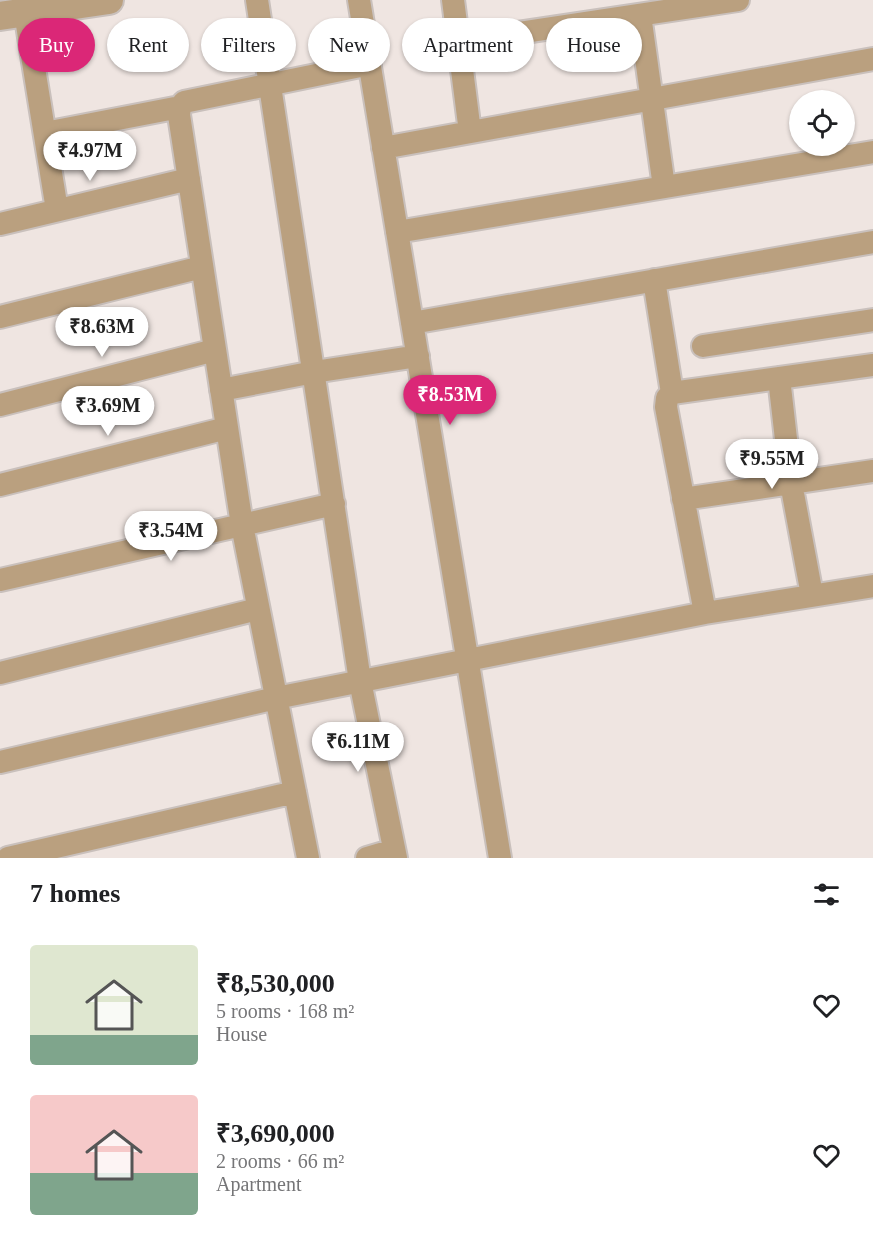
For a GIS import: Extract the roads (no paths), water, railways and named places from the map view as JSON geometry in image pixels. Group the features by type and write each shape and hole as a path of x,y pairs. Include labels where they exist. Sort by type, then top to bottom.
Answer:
{"street":[{"path":"57,210 45,133 16,9 109,0"},
{"path":"257,0 360,681 395,854 367,858"},
{"path":"359,0 362,18"},
{"path":"453,0 455,18"},
{"path":"534,31 738,0"},
{"path":"640,15 664,187"},
{"path":"384,148 873,59"},
{"path":"308,858 242,525 179,115 180,107 184,102 330,72"},
{"path":"371,72 500,858"},
{"path":"462,72 470,132"},
{"path":"45,133 180,107"},
{"path":"397,232 873,152"},
{"path":"0,224 189,179"},
{"path":"412,323 873,242"},
{"path":"0,317 202,267"},
{"path":"654,280 672,393"},
{"path":"703,345 873,320"},
{"path":"0,405 215,350"},
{"path":"221,390 314,372 418,356"},
{"path":"705,612 666,407 667,398 672,393 873,365"},
{"path":"780,378 791,483 812,595"},
{"path":"0,485 227,428"},
{"path":"683,499 873,471"},
{"path":"0,580 334,504"},
{"path":"0,762 276,698 360,681 705,612 873,586"},
{"path":"0,673 258,609"},
{"path":"8,858 295,792"}]}
